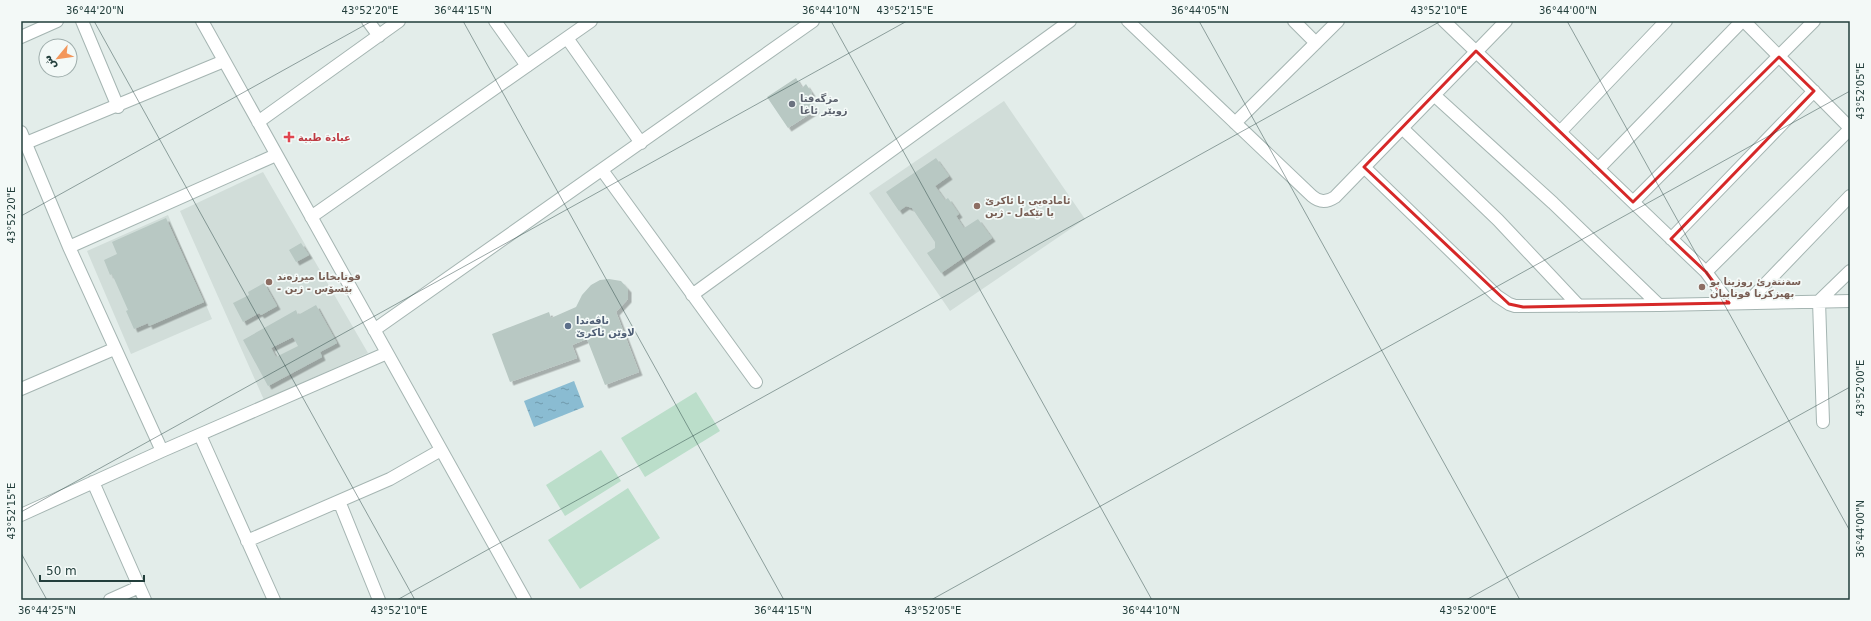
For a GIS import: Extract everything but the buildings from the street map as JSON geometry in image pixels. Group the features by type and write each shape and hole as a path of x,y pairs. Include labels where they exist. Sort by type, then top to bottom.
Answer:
{"street":[{"path":"21,38 57,21"},
{"path":"82,21 118,107"},
{"path":"202,21 525,600"},
{"path":"368,21 379,36"},
{"path":"258,122 399,21"},
{"path":"495,21 527,66"},
{"path":"311,217 591,21"},
{"path":"374,330 813,21"},
{"path":"692,295 1070,21"},
{"path":"1128,21 1312,196 1320,201 1330,200 1335,197 1506,21"},
{"path":"1294,21 1316,43"},
{"path":"1236,123 1338,21"},
{"path":"1444,21 1706,272 1729,304"},
{"path":"1560,132 1666,21"},
{"path":"1598,169 1743,21 1850,128 1706,272"},
{"path":"1633,202 1814,21"},
{"path":"567,38 641,143"},
{"path":"26,144 118,107 224,61"},
{"path":"1671,239 1814,91"},
{"path":"1434,95 1552,203 1659,305"},
{"path":"1402,128 1498,220 1579,306"},
{"path":"21,132 114,349 162,451"},
{"path":"69,247 276,155"},
{"path":"1364,167 1503,300 1509,304 1523,307 1850,301"},
{"path":"602,170 756,382"},
{"path":"1747,303 1850,196"},
{"path":"1823,422 1819,301 1850,271"},
{"path":"21,390 114,349"},
{"path":"21,515 162,451 388,354"},
{"path":"200,435 274,600"},
{"path":"247,541 390,479 441,450"},
{"path":"93,482 145,600"},
{"path":"339,501 375,599"},
{"path":"110,600 139,587"}],"highlighted area":[{"path":"1476,51 1633,202 1779,57 1814,91 1671,239 1706,272 1729,303 1523,307 1509,304 1364,167"}],"shaded area":[{"name":"ئامادەیی یا ئاکرێ یا تێکەل - ژین","path":"1004,101 1085,219 950,311 869,193"},
{"name":"قوتابخانا میرزەند - بێسۆس - زین","path":"263,172 368,353 264,400 180,211"},
{"path":"168,215 212,319 131,354 87,251"}],"green space":[{"path":"696,392 720,431 645,477 621,438"},
{"path":"601,450 621,481 565,516 546,485"},
{"path":"628,488 660,538 580,589 548,540"}],"water":[{"path":"574,381 584,407 534,427 524,401"}],"place":[{"name":"مزگەفتا زوبێر ئاغا","path":"792,104"},
{"name":"عيادة طبية","path":"289,137"},
{"name":"ئامادەیی یا ئاکرێ یا تێکەل - ژین","path":"977,206"},
{"name":"قوتابخانا میرزەند - بێسۆس - زین","path":"269,282"},
{"name":"سةنتةرئ روژينا بو بهيزكرنا قوتابيان","path":"1702,287"},
{"name":"ناڤەندا لاوێن ئاکرێ","path":"568,326"}]}
